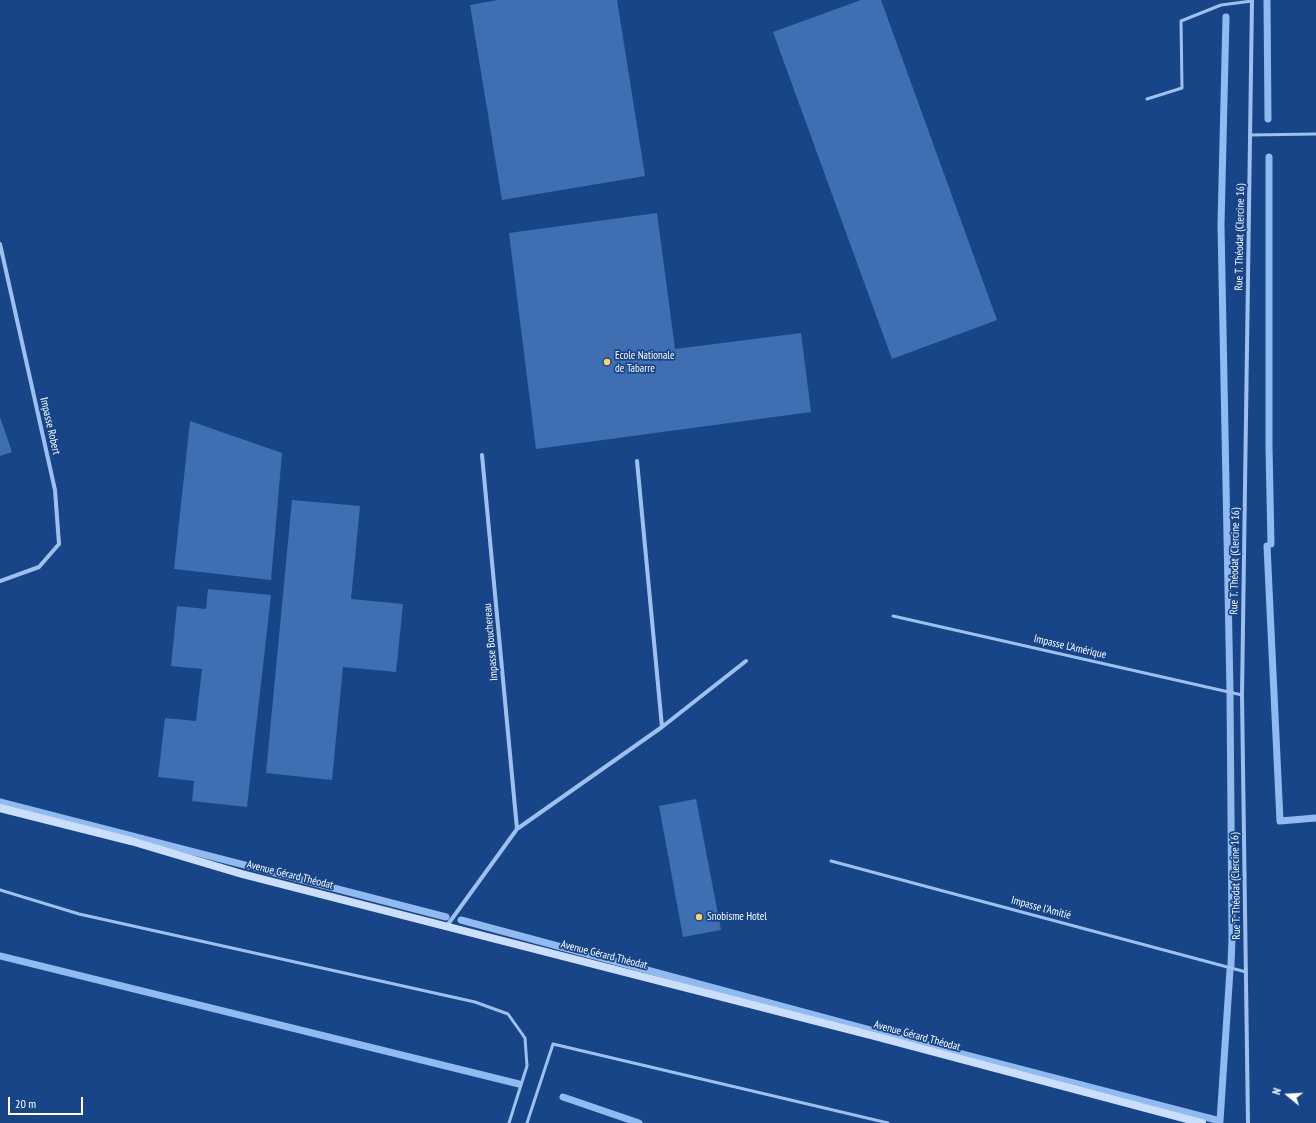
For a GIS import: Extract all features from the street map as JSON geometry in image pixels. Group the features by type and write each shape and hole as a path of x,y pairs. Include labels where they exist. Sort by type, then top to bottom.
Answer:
{"street":[{"name":"Rue T. Théodat (Clercine 16)","path":"1248,1123 1242,695 1252,1"},
{"name":"Impasse Robert","path":"0,244 55,490 59,544 39,567 0,581"},
{"name":"Impasse Bouchereau","path":"482,455 517,829"},
{"path":"637,461 662,727"},
{"path":"446,927 517,829 662,727 746,661"},
{"name":"Avenue Gérard Théodat","path":"0,808 131,841 242,874 874,1036 1202,1123"}],"lane":[{"path":"1147,99 1182,88 1181,21 1221,5 1252,1"},
{"path":"1250,135 1316,134"},
{"name":"Impasse L'Amérique","path":"893,616 1242,695"},
{"name":"Impasse l'Amitié","path":"831,860 1246,972"},
{"path":"0,890 79,914 475,1002 508,1014 525,1038 527,1066 509,1123"},
{"path":"527,1123 554,1044 888,1123"}],"building":[{"path":"498,0 617,0 645,176 502,200 470,5"},
{"path":"861,0 881,0 997,320 892,359 773,32"},
{"path":"657,213 675,349 801,333 811,412 536,449 509,233"},
{"path":"0,417 12,452 0,456"},
{"path":"190,421 282,453 271,580 174,569"},
{"path":"292,500 360,506 351,599 403,604 396,672 343,667 332,780 266,773"},
{"path":"208,589 271,595 247,807 192,801 194,781 158,777 165,718 196,721 202,669 171,666 177,606 206,609"},
{"path":"696,799 721,930 683,937 659,806"}],"waterway":[{"path":"1267,0 1268,119"},
{"path":"1226,17 1221,225 1230,692"},
{"path":"1269,157 1269,447 1271,544"},
{"path":"1267,546 1280,821 1316,818"},
{"path":"1230,694 1231,965"},
{"path":"0,802 446,917"},
{"path":"461,920 881,1033 1220,1121 1230,970"},
{"path":"0,956 519,1084"},
{"path":"563,1097 639,1123"}],"place":[{"name":"Ecole Nationale de Tabarre","path":"607,362"},
{"name":"Snobisme Hotel","path":"699,917"}]}
